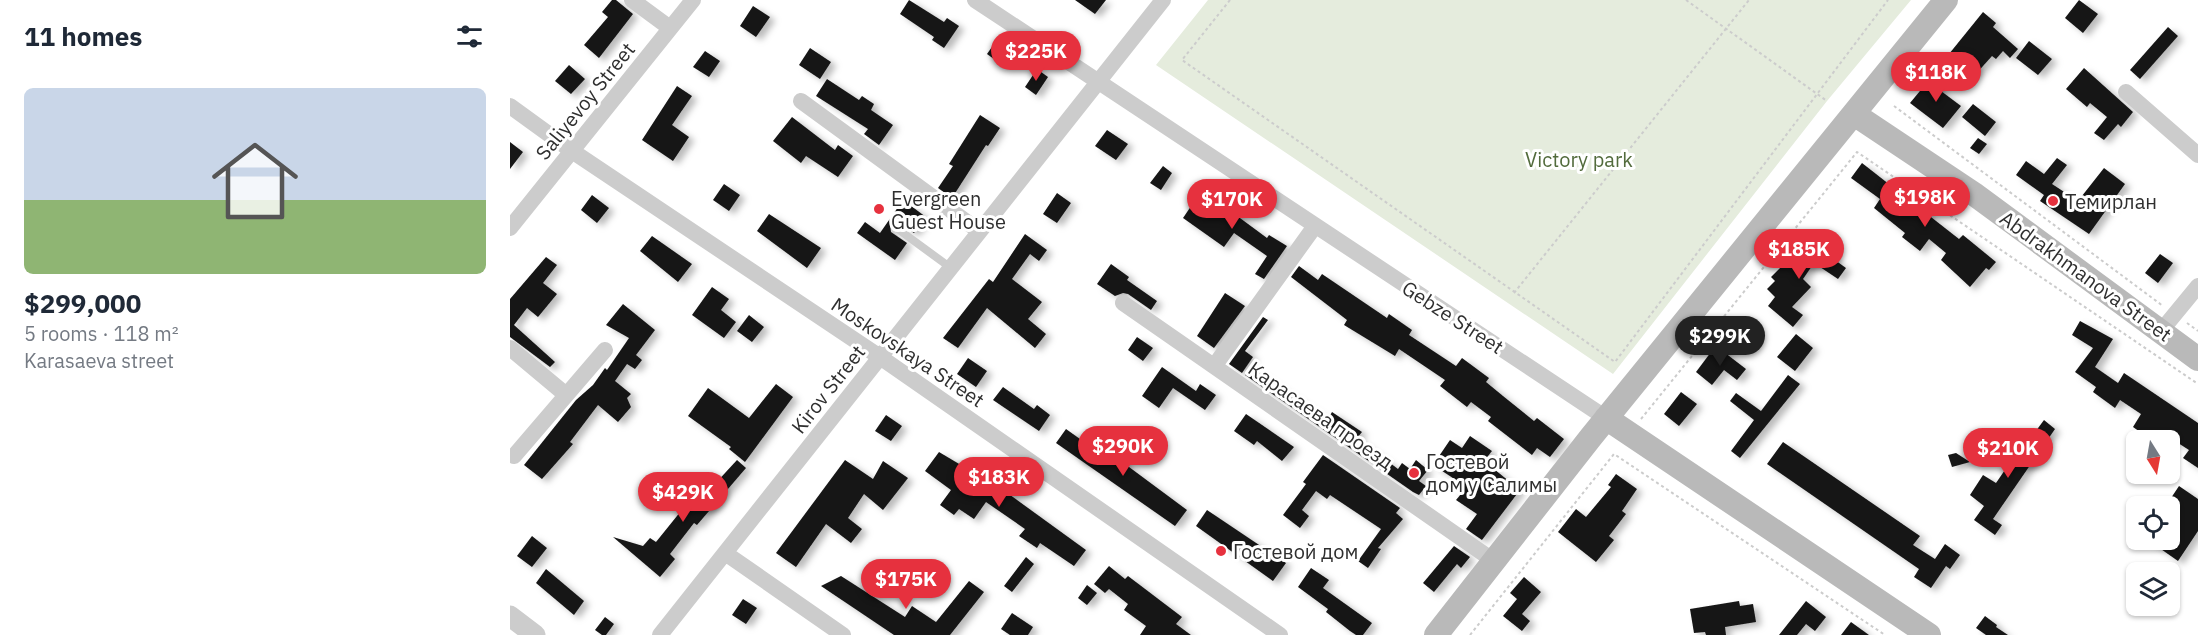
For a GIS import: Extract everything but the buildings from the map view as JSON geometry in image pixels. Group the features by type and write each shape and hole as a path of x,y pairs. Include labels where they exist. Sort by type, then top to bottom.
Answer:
{"main road":[{"path":"1437,635 1606,418 1946,0"},
{"name":"Abdrakhmanova Street","path":"1854,114 2168,322 2198,358"},
{"name":"Gebze Street","path":"1606,418 1922,633"}],"street":[{"path":"632,0 670,28"},
{"name":"Saliyevoy Street","path":"510,228 693,0"},
{"name":"Gebze Street","path":"975,0 1606,418"},
{"name":"Kirov Street","path":"660,635 1163,0"},
{"path":"2126,92 2198,155"},
{"path":"801,101 979,231"},
{"name":"Moskovskaya Street","path":"510,106 572,151 880,357 1280,635"},
{"path":"1215,365 1315,226"},
{"path":"2168,322 2198,286"},
{"name":"Карасаева проезд","path":"1123,303 1494,561"},
{"path":"510,348 565,394"},
{"path":"514,456 605,350"},
{"path":"725,553 843,635"},
{"path":"510,616 535,635"}],"lane":[{"path":"895,227 951,268"}],"path":[{"path":"1230,0 1182,60 1513,294 1615,362 1888,0"},
{"path":"1686,0 1827,101"},
{"path":"1513,294 1749,0"},
{"path":"1893,106 2168,322 2198,331"},
{"path":"1641,419 1857,152 2198,384"},
{"path":"1470,635 1614,454 1885,635"}],"green space":[{"name":"Victory park","path":"1208,0 1911,0 1827,101 1613,374 1156,65"}],"place":[{"name":"Темирлан","path":"2053,201"},
{"name":"Evergreen Guest House","path":"879,209"},
{"name":"Гостевой дом у Салимы","path":"1414,473"},
{"name":"Гостевой дом","path":"1221,551"}]}
